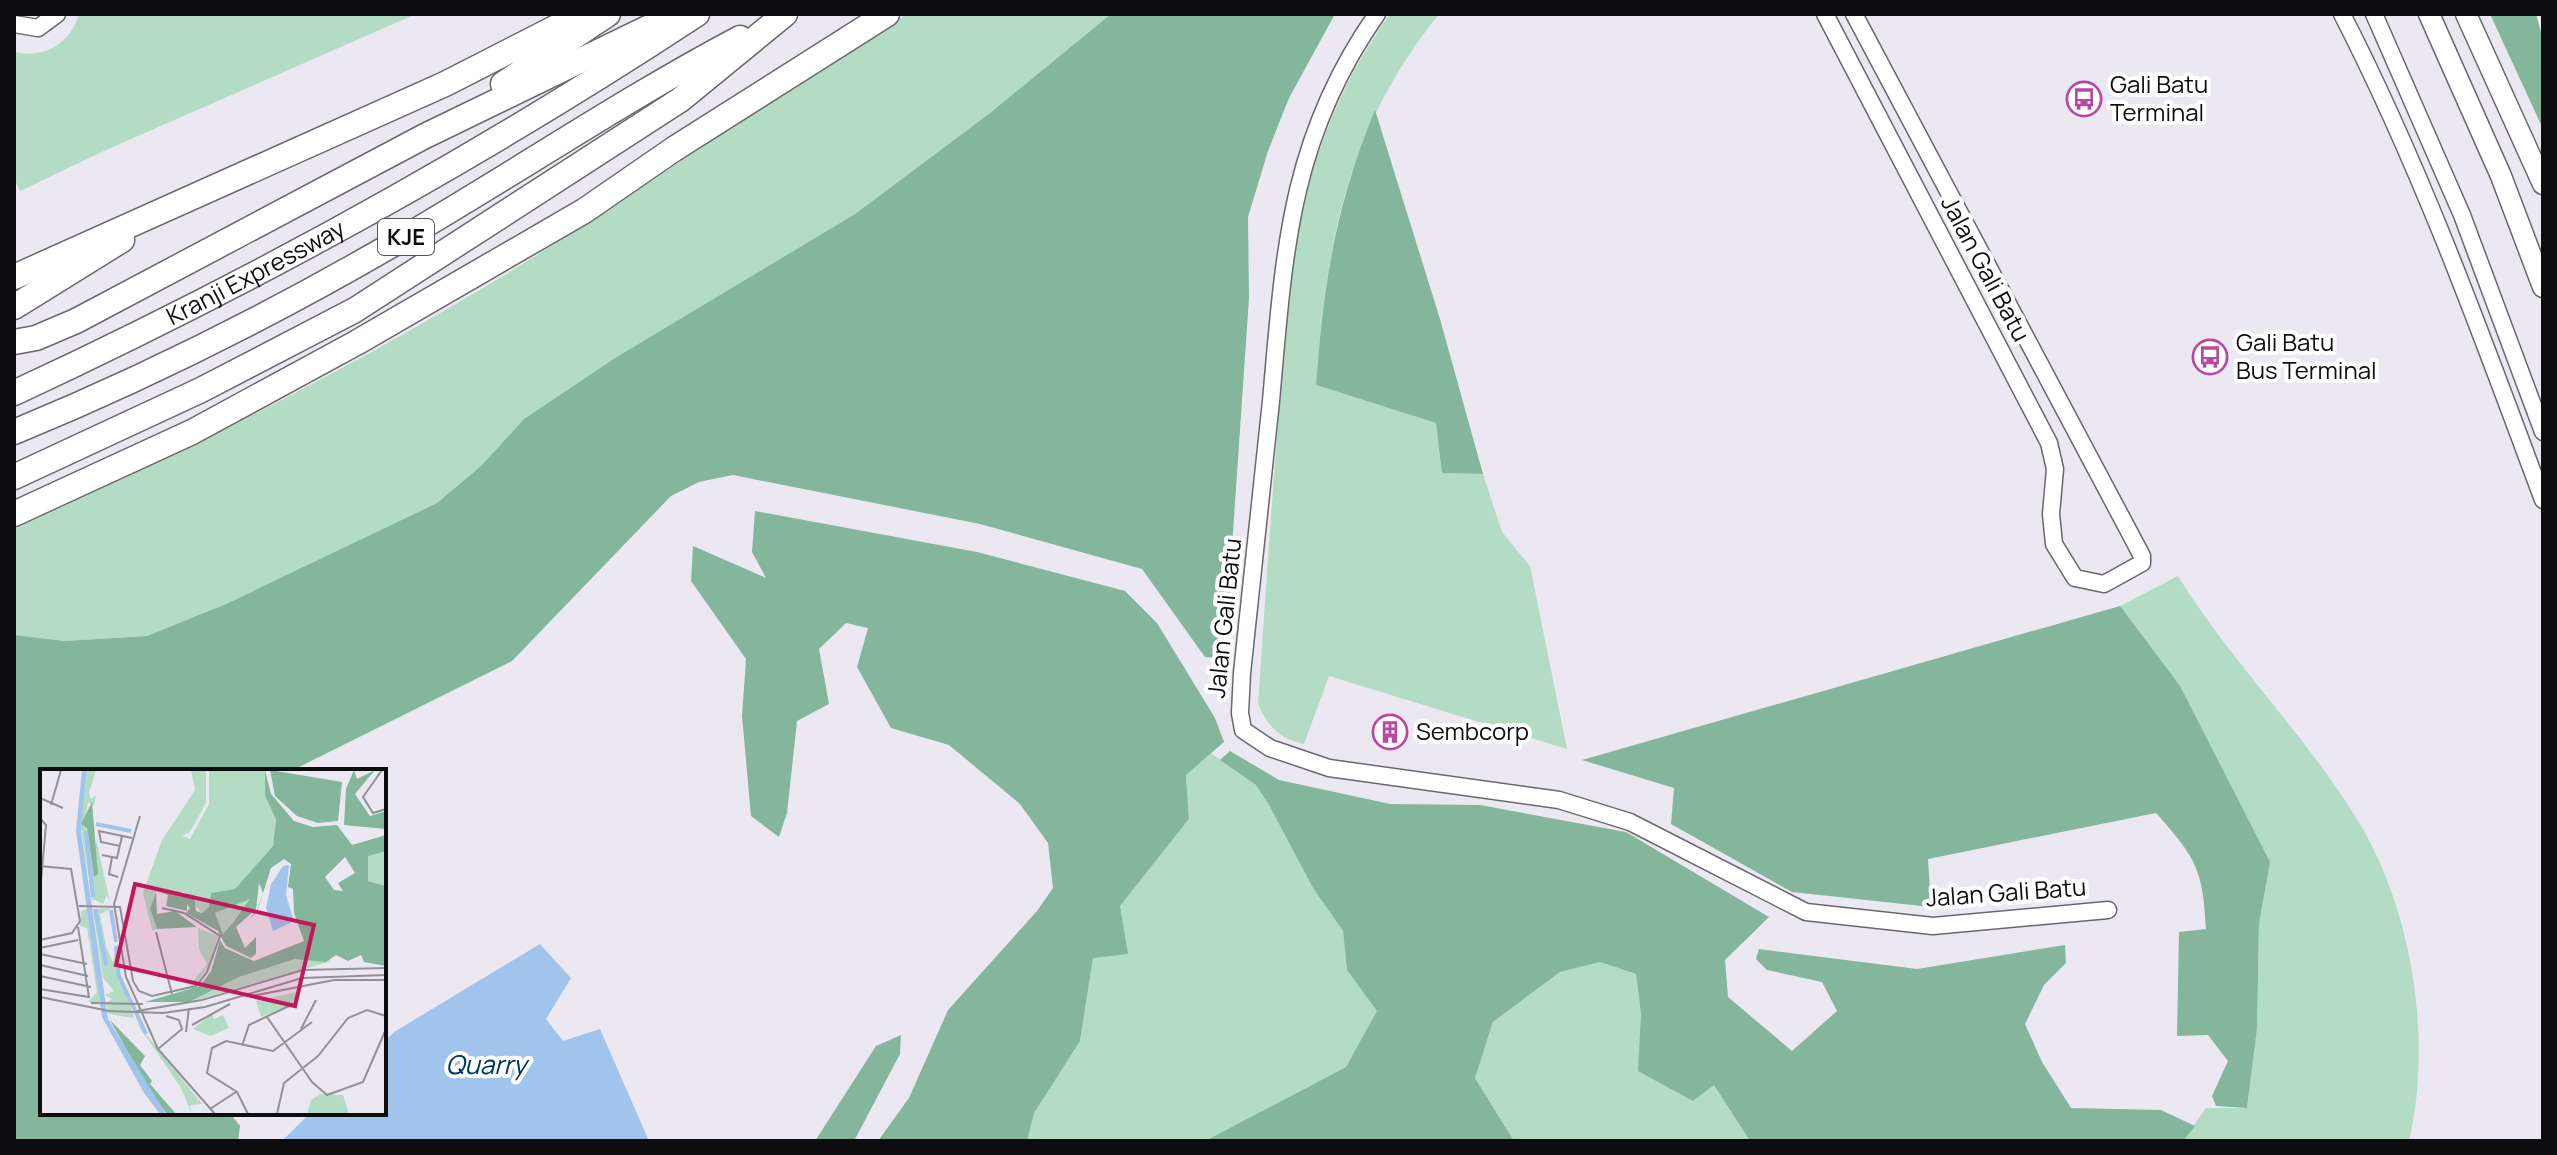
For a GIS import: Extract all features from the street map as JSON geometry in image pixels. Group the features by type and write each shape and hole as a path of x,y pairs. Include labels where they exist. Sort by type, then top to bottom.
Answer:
{"highway":[{"path":"14,277 103,234 175,207 445,84 582,14"},
{"path":"425,136 608,14"},
{"path":"14,342 36,338 76,321 425,136 676,14"},
{"name":"Kranji Expressway","path":"14,393 195,308 392,202 697,14"},
{"path":"14,477 201,390 355,310 680,100 784,14"},
{"name":"KJE","path":"14,432 240,329 397,243 671,74 784,14"},
{"path":"14,514 192,432 356,343 584,211 674,149 887,14"},
{"path":"14,307 175,207"}],"main road":[{"path":"2429,14 2501,176 2543,287"},
{"path":"2466,14 2543,184"}],"street":[{"path":"14,24 38,28 57,14"},
{"name":"Jalan Gali Batu","path":"1377,14 1327,103 1296,187 1282,266 1242,673 1240,713 1243,730 1270,748 1329,768 1559,800 1630,822 1806,912 1933,926 2108,910"},
{"name":"Jalan Gali Batu","path":"1825,14 2049,443 2055,469 2051,528 2054,544 2075,578 2104,584 2142,563 2142,556 1854,14"},
{"path":"2342,14 2369,66 2439,228 2543,500"},
{"path":"2374,14 2462,215 2543,432"}],"green space":[{"path":"79,14 416,14 20,191 14,178 14,52 36,53 55,47 69,34"},
{"path":"908,14 1111,14 990,113 855,214 615,358 524,419 481,466 437,503 226,604 147,636 64,641 14,635 14,529 248,417 420,325 531,259"},
{"path":"1111,14 1335,14 1289,98 1268,151 1248,217 1249,298 1232,547 1231,622 1219,658 1205,657 1142,569 980,524 733,475 699,482 671,496 512,661 295,769 40,769 40,1115 232,1115 240,1126 238,1141 14,1141 14,635 64,641 147,636 226,604 437,503 481,466 524,419 615,358 855,214 990,113"},
{"path":"1390,14 1439,14 1407,57 1382,101 1362,144 1347,189 1327,283 1316,385 1436,423 1443,473 1483,474 1502,532 1530,566 1567,749 1329,676 1304,744 1276,731 1258,704 1286,323 1302,216 1333,114 1358,64"},
{"path":"2490,14 2536,14 2543,40 2543,129"},
{"path":"1375,110 1440,319 1483,474 1442,473 1436,423 1316,385 1323,312 1341,212"},
{"path":"755,511 977,552 1125,591 1157,623 1215,718 1224,742 1186,775 1189,819 1120,906 1128,954 1093,958 1080,1041 1034,1113 1027,1141 878,1141 909,1098 948,1010 1037,911 1053,888 1048,843 1020,804 949,745 891,728 857,667 868,628 846,623 819,649 829,704 797,721 787,813 779,837 751,816 742,716 746,659 691,581 693,546 766,578 752,552"},
{"path":"2178,576 2221,638 2336,787 2376,854 2392,893 2413,975 2418,1018 2416,1102 2409,1141 2183,1141 2206,1108 2247,1108 2257,1029 2259,923 2120,606"},
{"path":"2120,606 2180,686 2270,862 2259,923 2257,1029 2247,1108 2216,1106 2212,1096 2228,1061 2208,1035 2177,1036 2179,932 2206,929 2205,909 2195,865 2156,813 1928,859 1931,907 1792,892 1671,824 1674,788 1582,760"},
{"path":"1230,751 1279,780 1390,804 1480,805 1626,832 1769,917 1725,960 1728,997 1792,1051 1837,1011 1822,982 1767,970 1756,959 1759,949 1917,969 2065,945 2066,963 2044,985 2025,1024 2042,1062 2071,1108 2161,1110 2195,1126 2183,1141 1750,1141 1714,1085 1693,1101 1638,1071 1641,1014 1636,974 1600,962 1560,972 1493,1022 1475,1078 1514,1141 1205,1141 1346,1067 1377,1011 1347,970 1343,931 1313,888 1269,805 1256,785 1220,760"},
{"path":"1211,753 1256,785 1269,805 1313,888 1343,931 1347,970 1378,1011 1346,1067 1205,1141 1027,1141 1033,1113 1080,1041 1093,958 1120,906 1189,819 1186,775"},
{"path":"1600,962 1636,974 1641,1014 1639,1071 1714,1085 1750,1141 1514,1141 1475,1078 1493,1022 1560,972"},
{"path":"901,1035 900,1054 854,1141 815,1141 876,1046"}],"water":[{"name":"Quarry","path":"540,944 571,978 546,1019 563,1041 600,1029 649,1141 282,1141 308,1115 386,1115 386,1040 394,1032"}],"place":[{"name":"Gali Batu Terminal","path":"2084,99"},
{"name":"Gali Batu Bus Terminal","path":"2210,357"},
{"name":"Sembcorp","path":"1390,732"}]}
